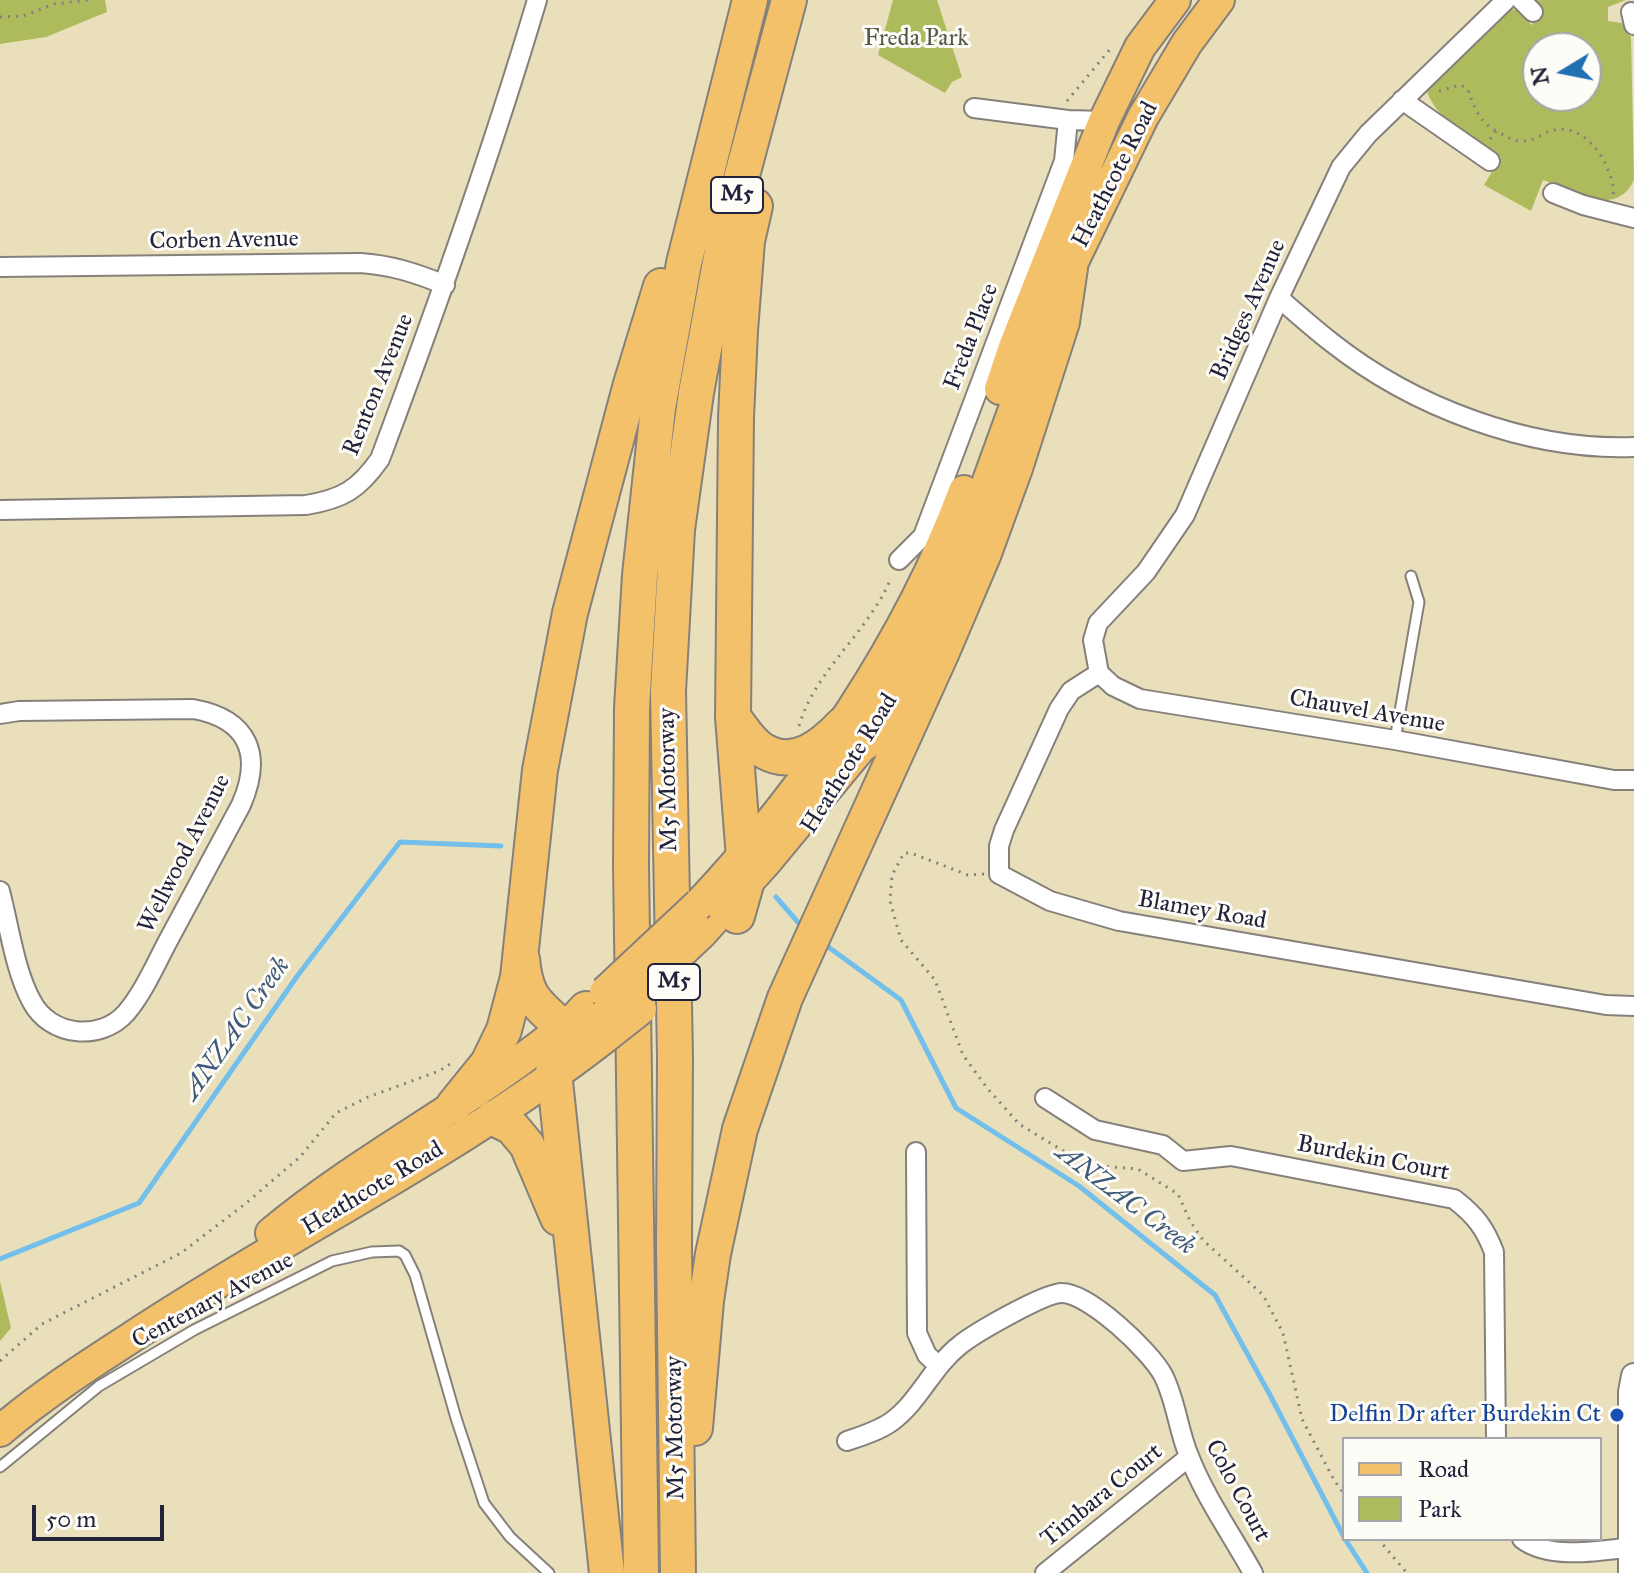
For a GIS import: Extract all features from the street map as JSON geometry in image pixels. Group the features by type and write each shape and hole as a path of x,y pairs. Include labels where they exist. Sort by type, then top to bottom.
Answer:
{"highway":[{"name":"M5 Motorway","path":"641,1573 631,864 632,708 640,575 658,408 684,263 750,0"},
{"name":"M5 Motorway","path":"678,1573 675,1056 668,691 677,530 696,393 723,246 789,0"},
{"path":"737,916 745,867 739,825 733,717 736,418 740,331 747,241 787,65 807,0"},
{"path":"454,1105 488,1063 504,1030 518,977 540,770 570,613 631,384 740,34"},
{"path":"690,1573 696,1425 706,1301 740,1129 785,998 984,553 1062,322 1070,268"},
{"path":"733,717 755,744 774,755 811,753 843,724"},
{"path":"607,1573 554,1077 555,1050 588,1019 626,1002 700,930 745,867 877,725"},
{"path":"520,947 524,982 531,998 588,1019"},
{"path":"493,1118 512,1127 527,1145 553,1202 576,1280"}],"main road":[{"name":"Heathcote Road","path":"745,867 843,724 912,605 958,506 1014,347 1140,47 1175,0"},
{"name":"Heathcote Road","path":"700,930 737,916 806,836 877,725 932,621 960,558 1035,351 1070,268 1143,117 1217,0"},
{"name":"Heathcote Road","path":"198,1293 306,1204 588,1019"},
{"name":"Heathcote Road","path":"0,1431 66,1379 198,1293 493,1118 554,1077"}],"street":[{"name":"Renton Avenue","path":"0,510 306,505 347,494 366,479 380,459 445,285 500,126 537,0"},
{"name":"Bridges Avenue","path":"1099,673 1093,640 1098,623 1146,572 1185,515 1279,298 1341,167 1368,134 1506,0"},
{"path":"1409,94 1485,158"},
{"path":"974,108 1067,112 1110,121"},
{"name":"Freda Place","path":"899,560 923,536 1064,161 1067,112"},
{"path":"1553,193 1634,218"},
{"name":"Corben Avenue","path":"0,267 360,263 387,265 445,285"},
{"path":"1279,298 1332,343 1413,394 1492,425 1528,435 1603,448 1634,447"},
{"name":"Chauvel Avenue","path":"1099,673 1113,686 1140,699 1395,740 1614,780 1634,780"},
{"name":"Blamey Road","path":"1099,673 1071,691 1059,709 1004,830 999,846 999,874 1050,901 1119,921 1590,1002 1634,1006"},
{"name":"Wellwood Avenue","path":"0,714 19,711 207,711 220,715 239,732 251,757 252,774 241,805 144,985 125,1014 110,1025 77,1032 61,1028 45,1018 33,1005 0,891"},
{"name":"Burdekin Court","path":"1045,1098 1095,1130 1163,1145 1183,1161 1231,1156 1454,1199 1472,1212 1485,1228 1494,1252 1496,1437"},
{"path":"916,1152 917,1333 927,1355 939,1366"},
{"name":"Colo Court","path":"847,1441 891,1422 961,1344 1042,1299 1063,1293 1073,1295 1121,1327 1148,1353 1164,1377 1189,1457 1253,1573"},
{"path":"1631,1573 1631,1392 1634,1376"},
{"name":"Timbara Court","path":"1045,1573 1189,1457"},
{"path":"1524,1541 1533,1548 1557,1550 1593,1551 1632,1547"}],"lane":[{"path":"1180,33 1217,0"},
{"path":"1395,740 1419,602 1411,576"},
{"name":"Centenary Avenue","path":"0,1467 99,1386 194,1330 332,1261 372,1252 399,1251 405,1255 415,1275 484,1503 510,1537 549,1573"}],"path":[{"path":"0,17 23,16 54,4 90,0"},
{"path":"1067,112 1066,102 1120,39"},
{"path":"1409,94 1430,93 1460,85 1467,88 1477,115 1486,125 1513,140 1523,141 1552,130 1569,130 1581,135 1598,150 1610,173 1614,190 1610,212"},
{"path":"1485,158 1496,131"},
{"path":"796,732 818,686 883,597 899,560"},
{"path":"0,1361 42,1324 181,1253 300,1157 336,1113 368,1097 439,1071 460,1058"},
{"path":"1380,1541 1407,1573"}],"green space":[{"path":"0,0 105,0 107,12 46,37 0,44"},
{"name":"Freda Park","path":"893,0 937,0 962,77 952,82 945,93 878,55"},
{"path":"1531,0 1626,0 1608,7 1608,21 1622,23 1631,37 1634,180 1626,192 1616,198 1593,199 1543,180 1531,211 1484,185 1501,157 1449,122 1427,92 1431,80 1503,10 1520,12 1531,25 1543,15"},
{"path":"0,1281 11,1328 0,1341"}],"waterway":[{"name":"ANZAC Creek","path":"0,1259 139,1203 298,975 400,842 501,846"},
{"name":"ANZAC Creek","path":"776,897 803,928"},
{"name":"ANZAC Creek","path":"827,946 901,1000 956,1108 1079,1186 1215,1295 1342,1533"},
{"name":"ANZAC Creek","path":"1346,1541 1367,1573"}],"place":[{"name":"Delfin Dr after Burdekin Ct","path":"1617,1415"}]}
